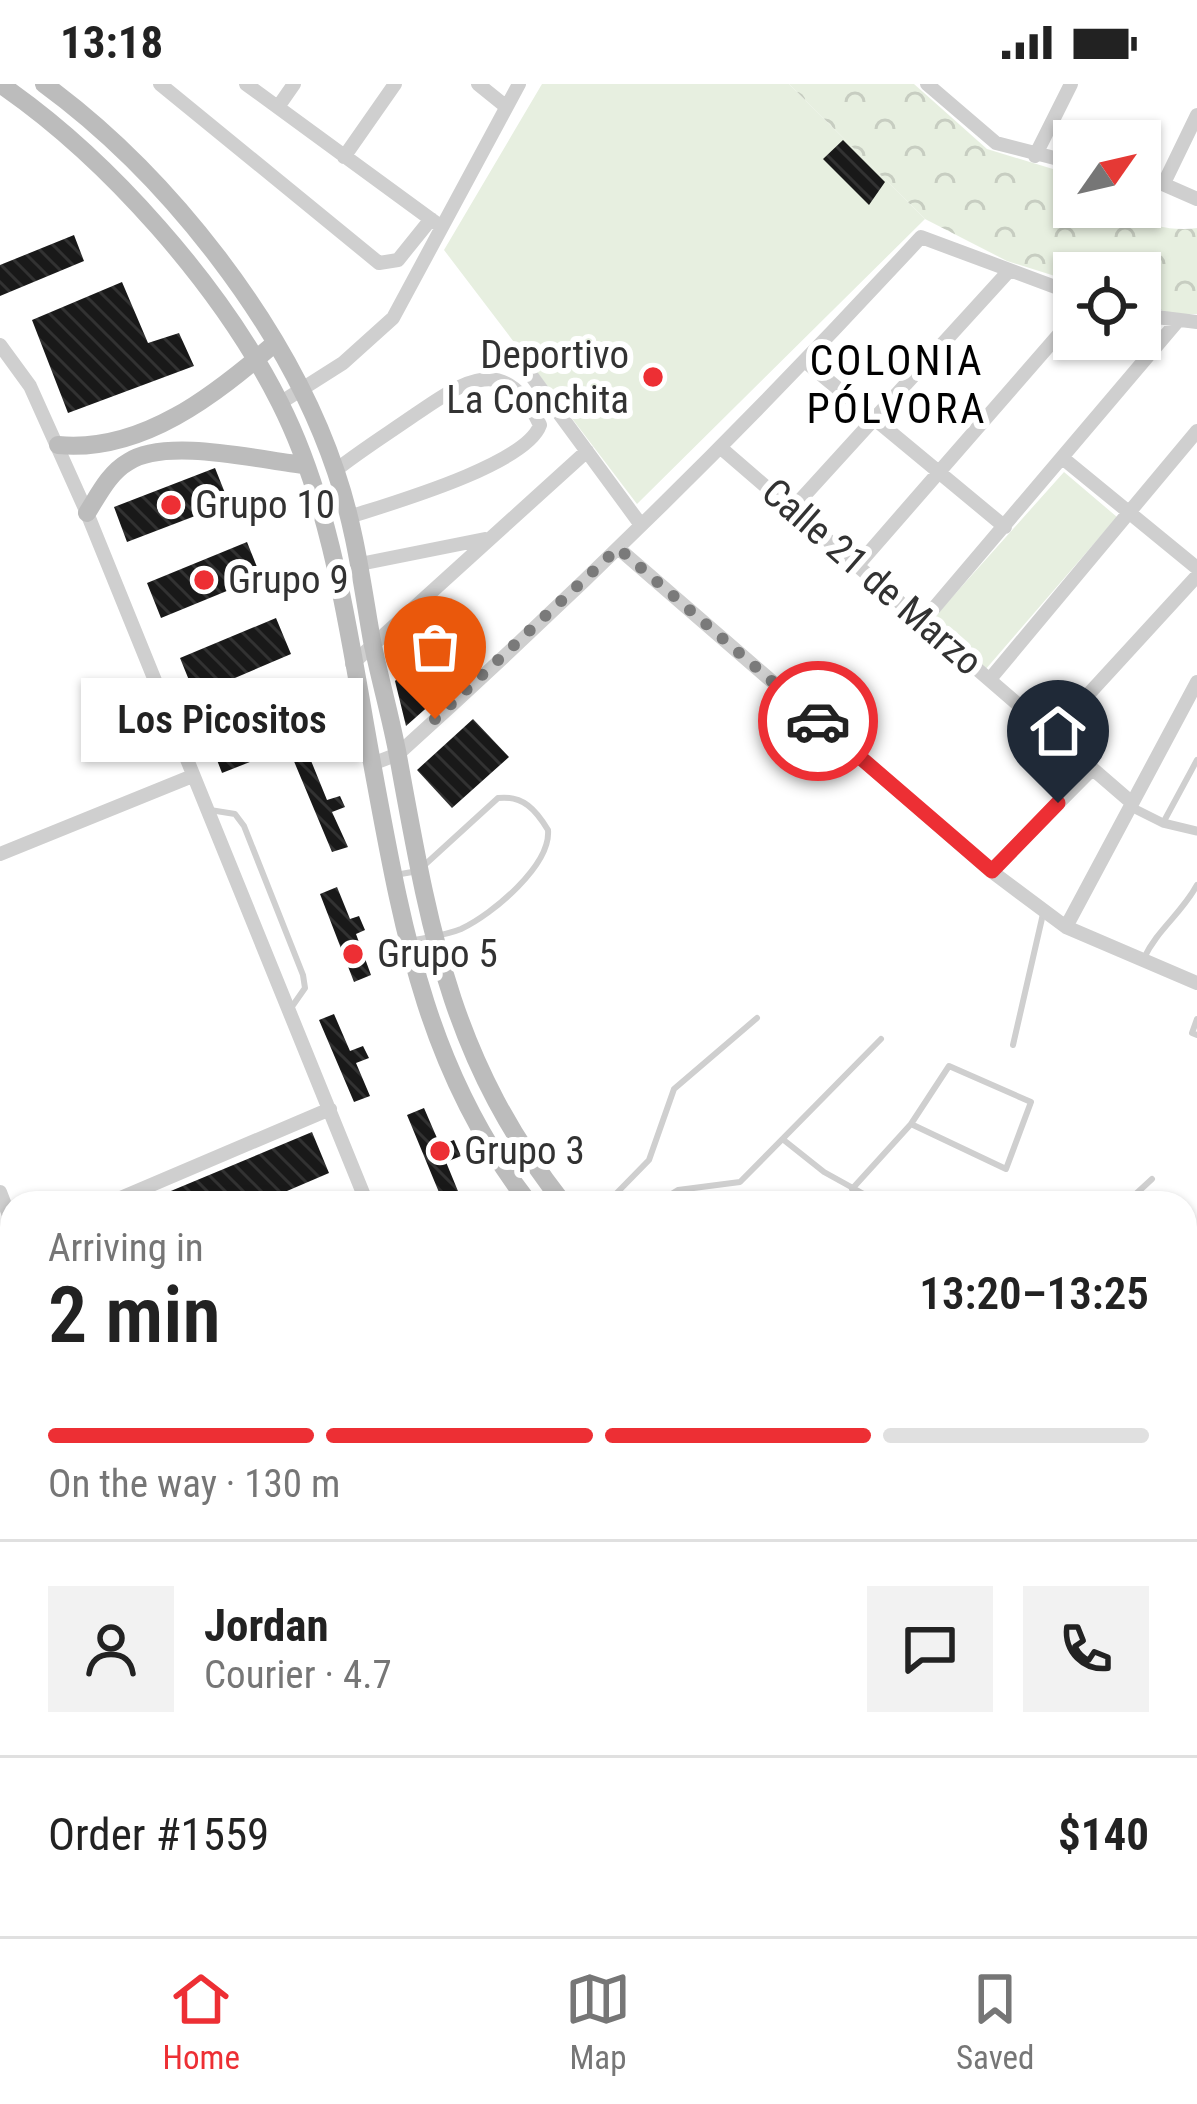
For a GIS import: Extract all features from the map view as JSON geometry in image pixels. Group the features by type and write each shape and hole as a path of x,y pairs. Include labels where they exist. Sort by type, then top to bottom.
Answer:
{"main road":[{"path":"44,84 115,142 166,196 275,343 302,389 336,470 349,517 430,937 456,1017 511,1131 554,1191"},
{"path":"0,85 55,126 147,212 280,403 315,499 352,664 404,942 431,1026 488,1146 520,1191"},
{"path":"58,445 116,443 199,404 275,343"},
{"path":"87,512 112,474 142,454 186,452 304,465"},
{"path":"315,499 343,494"},
{"path":"488,1146 511,1131"}],"street":[{"path":"160,84 379,263 398,260 436,223"},
{"path":"246,84 436,223"},
{"path":"278,107 294,84"},
{"path":"344,158 395,84"},
{"path":"478,84 504,105"},
{"path":"280,403 356,353 393,318 436,223 519,84"},
{"path":"927,84 997,143 1053,160"},
{"path":"1035,157 1071,84"},
{"path":"1165,182 1197,115"},
{"path":"1161,181 1197,199"},
{"path":"372,764 398,754 618,548 806,362 922,237 1053,287"},
{"path":"793,508 1008,272"},
{"path":"1161,319 1197,322"},
{"path":"923,621 1065,460 1176,322"},
{"path":"858,565 1053,341"},
{"path":"0,344 30,386 87,512 190,777 362,1191"},
{"path":"806,362 1005,527"},
{"path":"522,363 641,525"},
{"path":"336,470 469,380 502,380 516,389 538,419 536,435 481,468 349,517"},
{"path":"990,679 1197,431"},
{"name":"Calle 21 de Marzo","path":"721,448 1131,804"},
{"path":"352,664 587,451"},
{"path":"1052,734 1197,572 1065,460"},
{"path":"360,565 490,538"},
{"path":"618,548 992,871 1066,927 1197,983"},
{"path":"1066,927 1197,682"},
{"path":"992,871 1092,769"},
{"path":"0,854 190,777"},
{"path":"1131,804 1163,823 1197,831"},
{"path":"137,1191 330,1109"}],"lane":[{"path":"1163,823 1197,760"},
{"path":"392,875 418,871 498,798 513,796 527,804 548,830 543,859 478,919 404,942"},
{"path":"203,809 235,814 244,826 303,975 301,997 289,1011"},
{"path":"1144,958 1153,938 1181,914 1197,885"},
{"path":"1013,1045 1044,910"},
{"path":"619,1191 649,1160 674,1089 757,1018"},
{"path":"1197,1019 1192,1033 1197,1035"},
{"path":"676,1191 740,1182 881,1039"},
{"path":"785,1141 852,1190 911,1124 949,1066 1031,1102 1006,1169 911,1124"},
{"path":"1139,1191 1152,1179"}],"green space":[{"name":"Deportivo La Conchita","path":"542,84 789,84 925,219 637,504 444,250"},
{"path":"789,84 914,84 987,149 1053,169 1053,228 1197,228 1197,314 1161,310 1161,252 1053,252 1053,275 1007,261 925,219"},
{"path":"1064,472 1117,517 985,670 929,623"}],"building":[{"path":"843,140 885,182 869,205 823,159"},
{"path":"74,235 84,261 0,296 0,265"},
{"path":"122,282 148,343 179,333 194,366 68,413 32,320"},
{"name":"Grupo 10","path":"215,468 229,503 127,542 114,507"},
{"name":"Grupo 9","path":"247,542 261,577 161,618 147,583"},
{"path":"276,618 291,654 195,695 180,658"},
{"path":"403,673 432,703 406,726 395,681"},
{"path":"310,693 326,732 303,741 327,800 340,796 345,807 332,812 348,847 332,852 288,747 222,773 207,734"},
{"path":"473,719 509,757 452,808 417,770"},
{"name":"Grupo 5","path":"337,887 350,919 359,916 365,930 356,934 371,975 354,982 320,894"},
{"path":"334,1014 350,1051 363,1046 369,1058 356,1063 370,1096 354,1102 319,1020"},
{"name":"Grupo 3","path":"424,1108 440,1145 454,1140 461,1156 446,1162 458,1191 438,1191 407,1115"},
{"path":"312,1132 329,1173 287,1191 171,1191"}],"way so far":[{"path":"435,719 618,548 818,721"}],"place":[{"name":"Deportivo La Conchita","path":"653,377"},
{"name":"Grupo 10","path":"171,505"},
{"name":"Grupo 9","path":"204,580"},
{"name":"Los Picositos","path":"435,719"},
{"name":"Grupo 5","path":"353,954"},
{"name":"Grupo 3","path":"440,1151"}],"district":[{"name":"COLONIA PÓLVORA","path":"897,384"}],"route":[{"path":"818,721 992,871 1058,803"}]}
